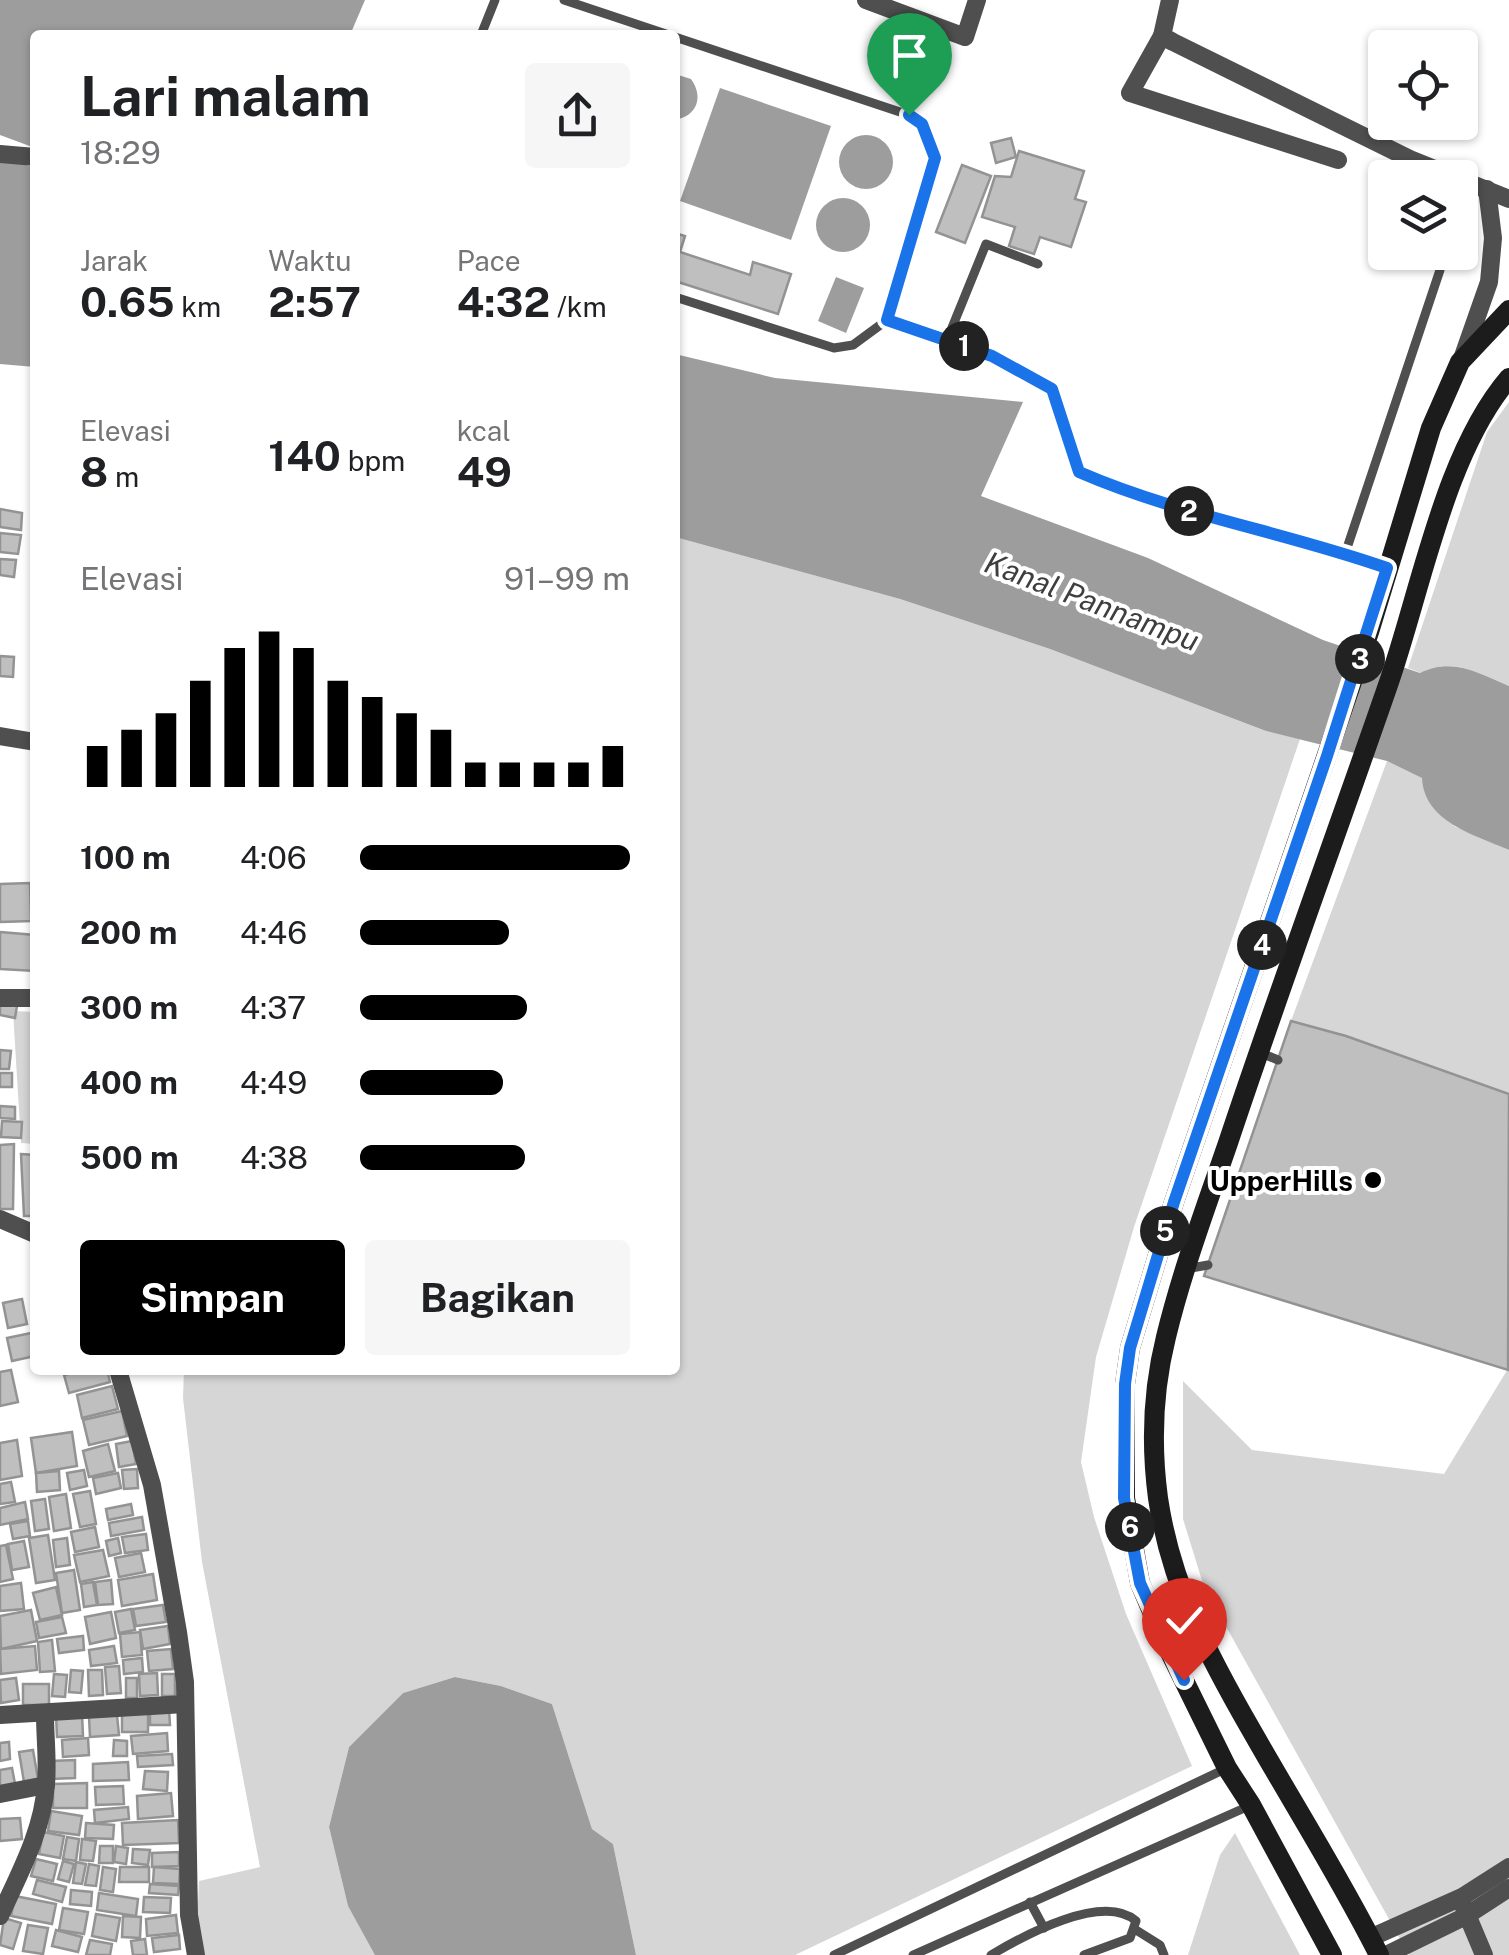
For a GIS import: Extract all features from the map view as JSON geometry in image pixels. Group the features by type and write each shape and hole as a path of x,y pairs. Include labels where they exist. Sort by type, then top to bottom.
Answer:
{"main road":[{"path":"1332,1955 1227,1768 1140,1583 1124,1498 1125,1384 1130,1348 1174,1202 1369,632 1432,428 1460,362 1509,310"},
{"path":"1378,1949 1220,1677 1179,1589 1158,1498 1154,1447 1157,1388 1165,1340 1186,1269 1268,1056 1404,642 1455,473 1475,430 1509,378"}],"street":[{"path":"866,0 966,37 976,0"},
{"path":"1170,0 1162,36 1130,93 1338,160"},
{"path":"1162,36 1410,158 1509,199"},
{"path":"0,154 30,157"},
{"path":"1460,362 1488,282 1493,238 1488,190"},
{"path":"0,736 30,741"},
{"path":"0,998 30,998"},
{"path":"0,1220 30,1232"},
{"path":"119,1375 152,1485 178,1632 185,1704 189,1915 196,1955"},
{"path":"0,1716 185,1704"},
{"path":"0,1916 33,1842 46,1785 45,1714"},
{"path":"0,1794 46,1785"},
{"path":"1378,1949 1509,1866"},
{"path":"1378,1949 1466,1916 1509,1888"},
{"path":"1462,1897 1484,1955"}],"lane":[{"path":"483,30 495,0"},
{"path":"564,0 654,30"},
{"path":"680,39 909,115 922,124 935,158 887,320 853,345 834,348 680,299"},
{"path":"947,340 986,244 1038,264"},
{"path":"1345,554 1440,270"},
{"path":"887,320 992,356 1052,389 1079,472 1132,495 1387,568"},
{"path":"1186,1269 1208,1266"},
{"path":"834,1955 1227,1768"},
{"path":"913,1955 1251,1805"},
{"path":"1030,1902 1044,1928"},
{"path":"991,1955 1044,1928 1098,1910 1117,1910 1136,1921 1130,1938 1084,1955"},
{"path":"1136,1930 1160,1945 1164,1955"}],"shaded area":[{"path":"1509,402 1509,686 1455,667 1421,673 1408,668 1487,432"},
{"path":"680,538 900,599 1050,649 1266,731 1300,739 1134,1227 1096,1357 1081,1462 1094,1517 1126,1614 1192,1766 795,1955 636,1955 613,1844 592,1829 552,1704 501,1686 455,1677 403,1693 349,1747 329,1827 348,1906 376,1955 205,1955 197,1925 199,1881 260,1867 202,1562 183,1398 184,1375 680,1375"},
{"path":"1387,761 1423,778 1454,826 1509,850 1509,1094 1346,1036 1291,1021"},
{"path":"13,1011 30,1012 30,1144 21,1143"},
{"path":"1509,1367 1509,1955 1409,1955 1204,1587 1183,1519 1183,1381 1252,1450 1444,1474"},
{"path":"1235,1833 1300,1955 1188,1955 1220,1855"}],"water":[{"path":"0,0 365,0 352,30 30,30 30,146 0,135"},
{"path":"680,76 691,79 697,92 696,105 680,119"},
{"path":"720,88 831,126 791,240 680,201"},
{"path":"866,135 885,143 893,162 885,181 866,189 847,181 839,162 847,143"},
{"path":"0,160 30,166 30,367 0,364"},
{"path":"843,198 862,206 870,225 862,244 843,252 824,244 816,225 824,206"},
{"path":"836,277 864,288 846,333 818,321"},
{"name":"Kanal Pannampu","path":"680,355 775,378 1023,402 981,496 1148,558 1323,640 1420,673 1454,667 1509,686 1509,850 1441,816 1425,793 1422,778 1387,761 1266,731 1050,649 900,599 680,538"},
{"path":"455,1677 501,1686 552,1704 592,1829 613,1844 636,1955 375,1955 348,1906 329,1827 349,1747 403,1693"}],"building":[{"path":"1011,138 1016,157 996,163 991,143"},
{"path":"1019,151 1084,171 1075,199 1086,202 1071,247 1040,237 1034,254 1009,246 1015,227 982,217 995,176 1011,177"},
{"path":"962,165 991,176 965,243 936,232"},
{"path":"680,252 750,275 753,262 791,274 778,314 680,283"},
{"path":"0,509 22,513 21,530 0,527"},
{"path":"0,533 21,535 18,554 0,552"},
{"path":"0,559 16,560 14,577 0,575"},
{"path":"0,656 14,657 13,677 0,676"},
{"path":"30,883 30,921 0,922 0,884"},
{"path":"0,932 30,935 30,971 0,969"},
{"path":"0,1002 17,1006 15,1018 0,1015"},
{"name":"UpperHills","path":"1291,1021 1346,1036 1509,1094 1508,1370 1204,1276"},
{"path":"0,1050 11,1051 9,1069 0,1069"},
{"path":"0,1073 12,1073 12,1087 0,1087"},
{"path":"0,1106 15,1107 15,1119 0,1118"},
{"path":"2,1121 22,1122 21,1138 1,1137"},
{"path":"14,1144 13,1209 0,1209 0,1145"},
{"path":"21,1154 30,1155 30,1216 24,1216"},
{"path":"22,1299 27,1324 8,1328 3,1303"},
{"path":"30,1333 30,1357 12,1361 7,1338"},
{"path":"11,1370 18,1402 0,1406 0,1372"},
{"path":"64,1375 108,1375 110,1382 69,1393"},
{"path":"112,1386 118,1409 82,1418 77,1395"},
{"path":"122,1411 127,1436 89,1445 83,1420"},
{"path":"72,1432 77,1466 36,1473 31,1438"},
{"path":"17,1440 22,1476 0,1480 0,1443"},
{"path":"132,1441 136,1464 119,1467 116,1444"},
{"path":"108,1444 115,1471 89,1477 83,1451"},
{"path":"137,1469 138,1488 124,1489 122,1470"},
{"path":"84,1470 87,1486 70,1490 67,1473"},
{"path":"59,1471 60,1490 37,1492 36,1473"},
{"path":"118,1473 121,1488 96,1494 93,1478"},
{"path":"11,1482 15,1502 0,1504 0,1484"},
{"path":"90,1491 96,1524 80,1527 73,1494"},
{"path":"66,1494 71,1528 54,1531 49,1497"},
{"path":"45,1499 49,1529 35,1531 31,1501"},
{"path":"25,1502 28,1519 0,1525 0,1508"},
{"path":"131,1504 133,1515 108,1520 106,1509"},
{"path":"142,1517 144,1530 111,1536 109,1523"},
{"path":"28,1521 30,1536 13,1539 10,1524"},
{"path":"95,1527 99,1547 75,1552 71,1532"},
{"path":"146,1534 148,1550 125,1553 122,1537"},
{"path":"48,1535 55,1580 36,1583 29,1538"},
{"path":"67,1538 70,1565 56,1567 53,1540"},
{"path":"118,1538 121,1553 109,1556 106,1541"},
{"path":"24,1541 29,1567 12,1570 8,1544"},
{"path":"6,1545 13,1579 0,1582 0,1546"},
{"path":"103,1550 109,1576 80,1582 74,1555"},
{"path":"141,1553 145,1572 119,1577 115,1558"},
{"path":"74,1570 80,1610 62,1613 56,1573"},
{"path":"153,1574 157,1600 122,1606 118,1580"},
{"path":"111,1580 113,1604 98,1605 95,1582"},
{"path":"93,1582 97,1605 84,1607 81,1584"},
{"path":"21,1583 24,1609 0,1611 0,1586"},
{"path":"56,1587 62,1615 40,1620 33,1593"},
{"path":"163,1605 166,1622 136,1626 133,1609"},
{"path":"131,1609 135,1630 119,1633 115,1612"},
{"path":"31,1610 37,1641 1,1649 0,1616"},
{"path":"111,1612 116,1638 90,1644 85,1617"},
{"path":"62,1617 66,1633 39,1638 36,1622"},
{"path":"168,1626 170,1644 143,1649 140,1630"},
{"path":"140,1632 142,1655 122,1657 120,1634"},
{"path":"83,1636 84,1650 59,1653 57,1639"},
{"path":"52,1640 55,1671 40,1672 38,1642"},
{"path":"35,1646 37,1670 1,1674 0,1649"},
{"path":"114,1646 117,1663 91,1666 89,1650"},
{"path":"171,1649 173,1669 149,1671 147,1651"},
{"path":"142,1658 143,1672 124,1674 123,1660"},
{"path":"119,1666 121,1693 107,1694 105,1667"},
{"path":"71,1670 83,1671 81,1693 69,1692"},
{"path":"88,1670 102,1670 103,1695 89,1696"},
{"path":"157,1673 158,1695 140,1696 139,1674"},
{"path":"54,1674 67,1675 65,1697 52,1696"},
{"path":"162,1674 175,1674 175,1696 162,1696"},
{"path":"16,1678 19,1700 1,1703 0,1680"},
{"path":"126,1678 137,1678 137,1698 126,1698"},
{"path":"23,1684 49,1684 49,1705 23,1705"},
{"path":"148,1708 148,1732 122,1732 122,1709"},
{"path":"169,1709 170,1725 150,1725 150,1710"},
{"path":"82,1714 83,1736 57,1737 56,1715"},
{"path":"117,1715 119,1735 90,1737 89,1717"},
{"path":"167,1733 168,1751 133,1754 131,1736"},
{"path":"88,1738 89,1755 63,1757 62,1740"},
{"path":"114,1740 127,1741 127,1756 113,1756"},
{"path":"9,1742 10,1759 0,1761 0,1743"},
{"path":"33,1750 38,1779 24,1782 19,1752"},
{"path":"172,1754 173,1765 138,1767 137,1756"},
{"path":"75,1760 75,1778 50,1779 50,1761"},
{"path":"128,1762 129,1780 93,1781 93,1764"},
{"path":"12,1768 16,1789 0,1792 0,1770"},
{"path":"145,1771 168,1772 167,1791 143,1789"},
{"path":"87,1783 87,1808 53,1808 53,1784"},
{"path":"123,1786 124,1804 96,1805 95,1787"},
{"path":"171,1793 173,1816 138,1819 137,1796"},
{"path":"128,1807 129,1819 95,1823 94,1810"},
{"path":"51,1811 82,1816 79,1835 48,1831"},
{"path":"20,1818 22,1839 0,1841 0,1819"},
{"path":"178,1820 179,1843 123,1845 122,1823"},
{"path":"86,1823 114,1825 113,1839 85,1838"},
{"path":"43,1832 64,1836 60,1858 39,1854"},
{"path":"67,1837 79,1839 76,1861 63,1859"},
{"path":"82,1839 96,1841 93,1861 80,1860"},
{"path":"100,1846 113,1846 113,1863 99,1863"},
{"path":"116,1846 128,1848 126,1864 114,1862"},
{"path":"133,1849 150,1850 148,1865 132,1863"},
{"path":"179,1852 179,1866 152,1867 152,1853"},
{"path":"36,1859 57,1864 53,1881 31,1876"},
{"path":"63,1861 74,1864 69,1882 58,1879"},
{"path":"76,1862 86,1864 82,1884 73,1883"},
{"path":"89,1864 99,1866 96,1886 85,1885"},
{"path":"103,1867 116,1869 113,1892 100,1890"},
{"path":"120,1867 149,1867 149,1882 119,1882"},
{"path":"154,1867 180,1869 179,1884 153,1883"},
{"path":"37,1880 66,1887 62,1902 33,1894"},
{"path":"150,1884 179,1886 178,1895 149,1893"},
{"path":"71,1890 92,1892 91,1906 70,1904"},
{"path":"99,1893 138,1899 136,1916 97,1910"},
{"path":"15,1896 56,1904 52,1924 11,1916"},
{"path":"144,1897 171,1898 170,1913 143,1912"},
{"path":"63,1908 88,1912 84,1934 59,1930"},
{"path":"96,1914 120,1918 116,1941 92,1936"},
{"path":"176,1915 178,1933 147,1936 146,1919"},
{"path":"123,1916 141,1917 140,1938 122,1937"},
{"path":"4,1918 21,1923 13,1949 0,1945"},
{"path":"28,1925 48,1928 43,1954 23,1951"},
{"path":"56,1930 82,1937 78,1952 52,1946"},
{"path":"179,1935 180,1949 154,1952 152,1938"},
{"path":"145,1939 147,1955 133,1955 131,1941"},
{"path":"90,1940 112,1944 110,1955 86,1955"}],"place":[{"name":"UpperHills","path":"1373,1180"}],"route":[{"path":"909,115 922,124 935,158 887,320 992,356 1052,389 1079,472 1132,495 1387,568 1369,632 1174,1202 1130,1348 1125,1384 1124,1498 1140,1583 1184,1680"}]}
